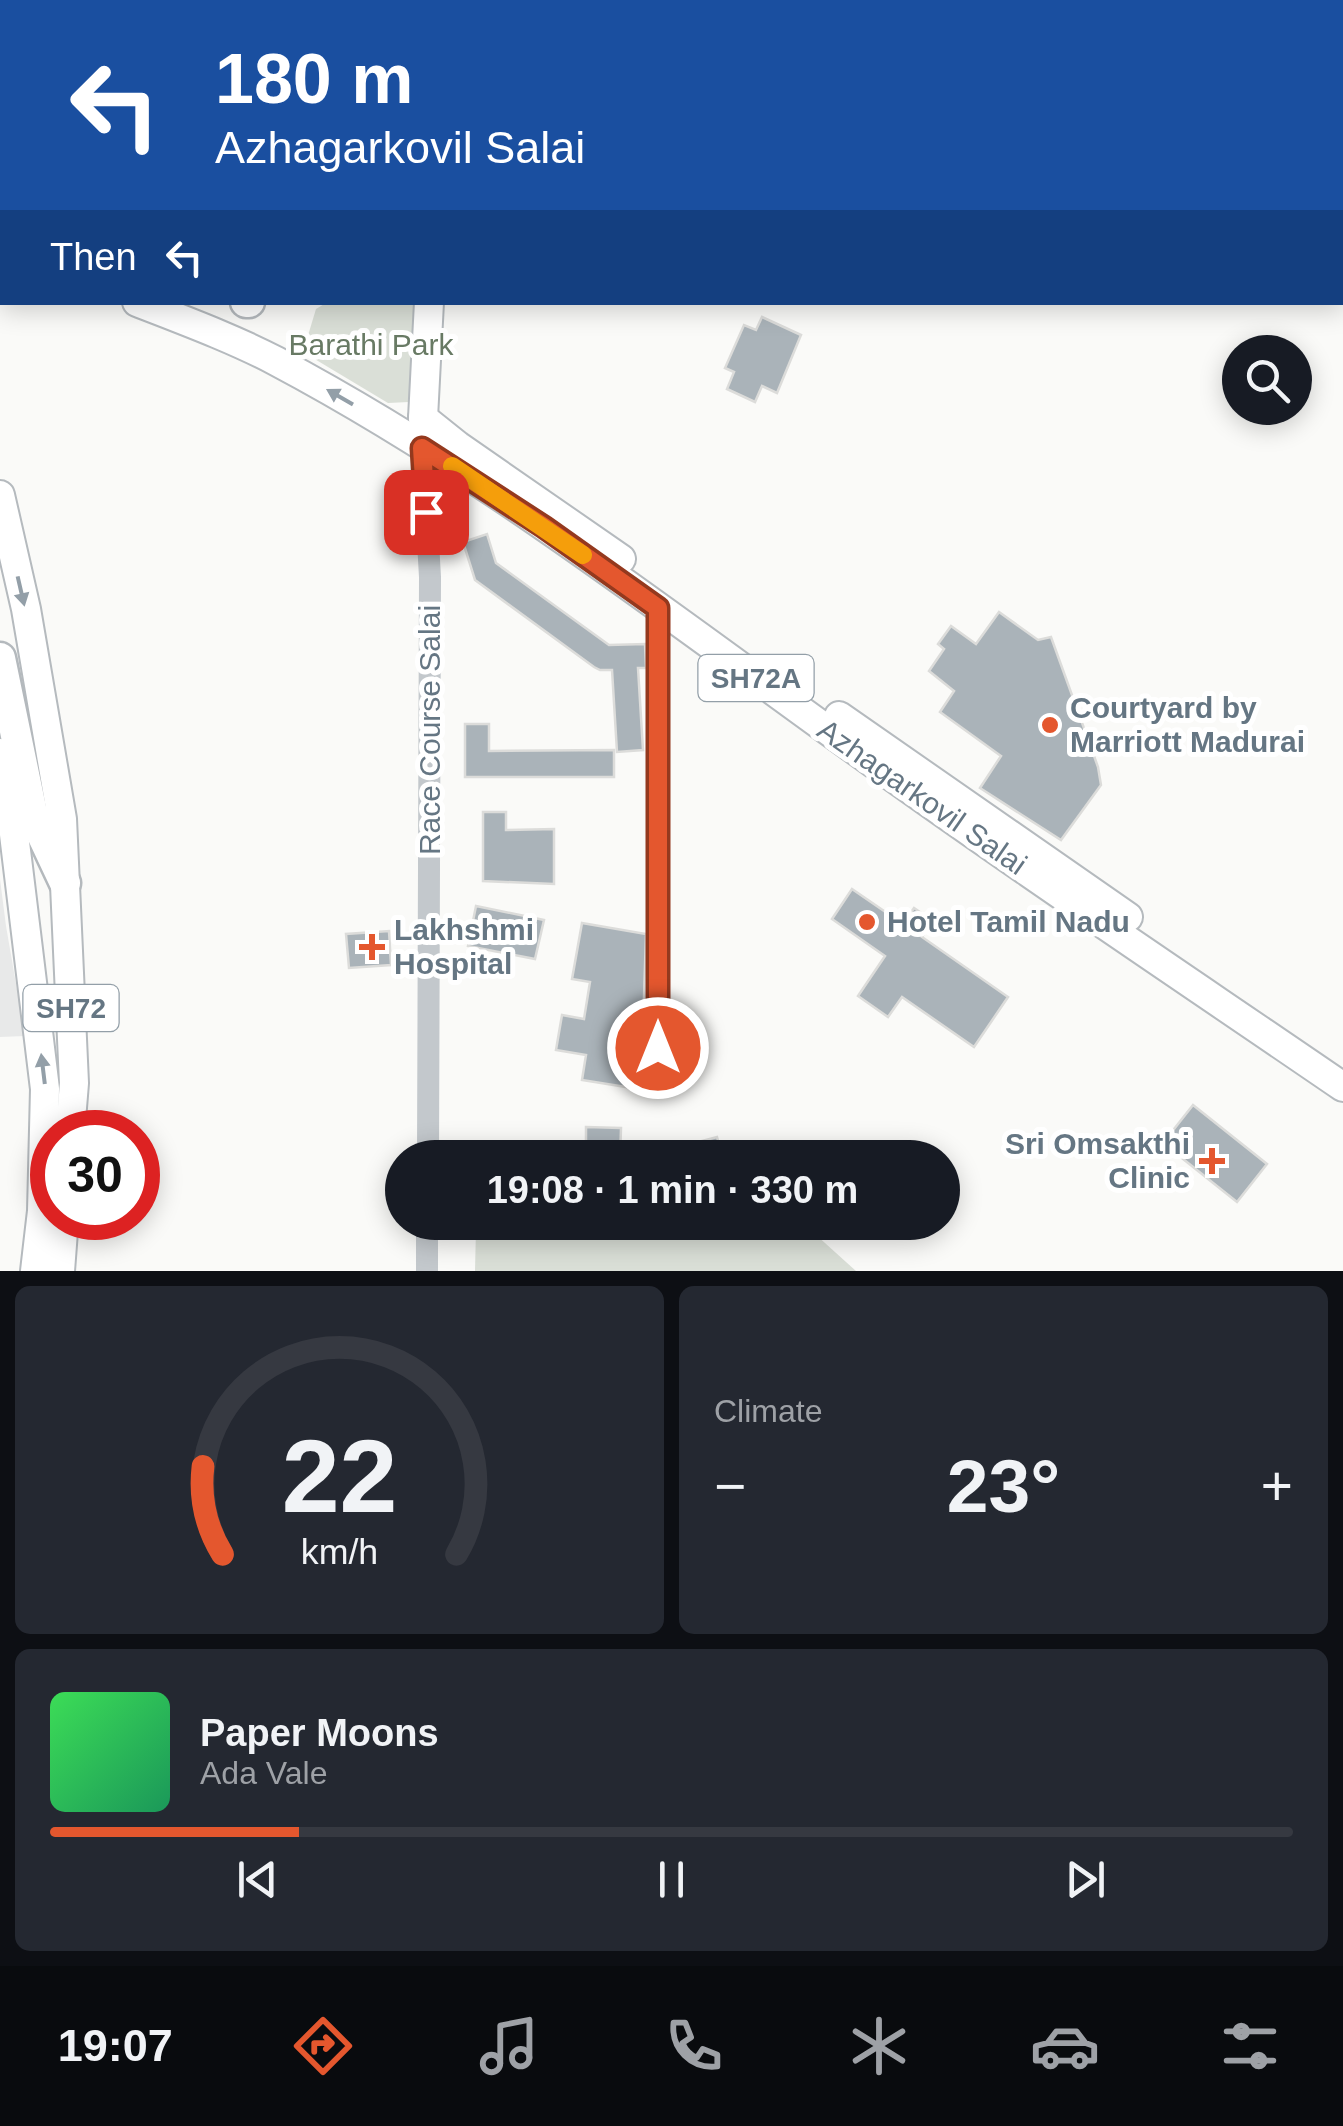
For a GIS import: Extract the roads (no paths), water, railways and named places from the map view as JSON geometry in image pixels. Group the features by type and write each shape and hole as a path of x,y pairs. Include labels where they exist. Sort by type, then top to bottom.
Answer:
{"highway":[{"path":"0,658 32,813 65,882"}],"main road":[{"name":"Azhagarkovil Salai","path":"144,305 272,359 390,426 544,527 928,803 1343,1068"},
{"name":"Race Course Salai","path":"423,418 429,305"},
{"name":"Azhagarkovil Salai","path":"423,418 1343,1087"},
{"path":"390,426 423,418"},
{"name":"SH72","path":"0,496 26,610 62,819 74,1083 72,1110"},
{"name":"SH72","path":"0,754 9,793 46,1088 42,1211 34,1271"},
{"path":"60,1271 62,1240"}],"street":[{"name":"Race Course Salai","path":"423,418 430,577 428,1140"},
{"path":"658,608 658,1048"},
{"path":"427,1271 428,1240"}],"place":[{"name":"Courtyard by Marriott Madurai","path":"1050,725"},
{"name":"Hotel Tamil Nadu","path":"867,922"},
{"name":"Lakhshmi Hospital","path":"372,947"},
{"name":"Sri Omsakthi Clinic","path":"1212,1161"}],"park label":[{"name":"Barathi Park","path":"371,345"}]}
